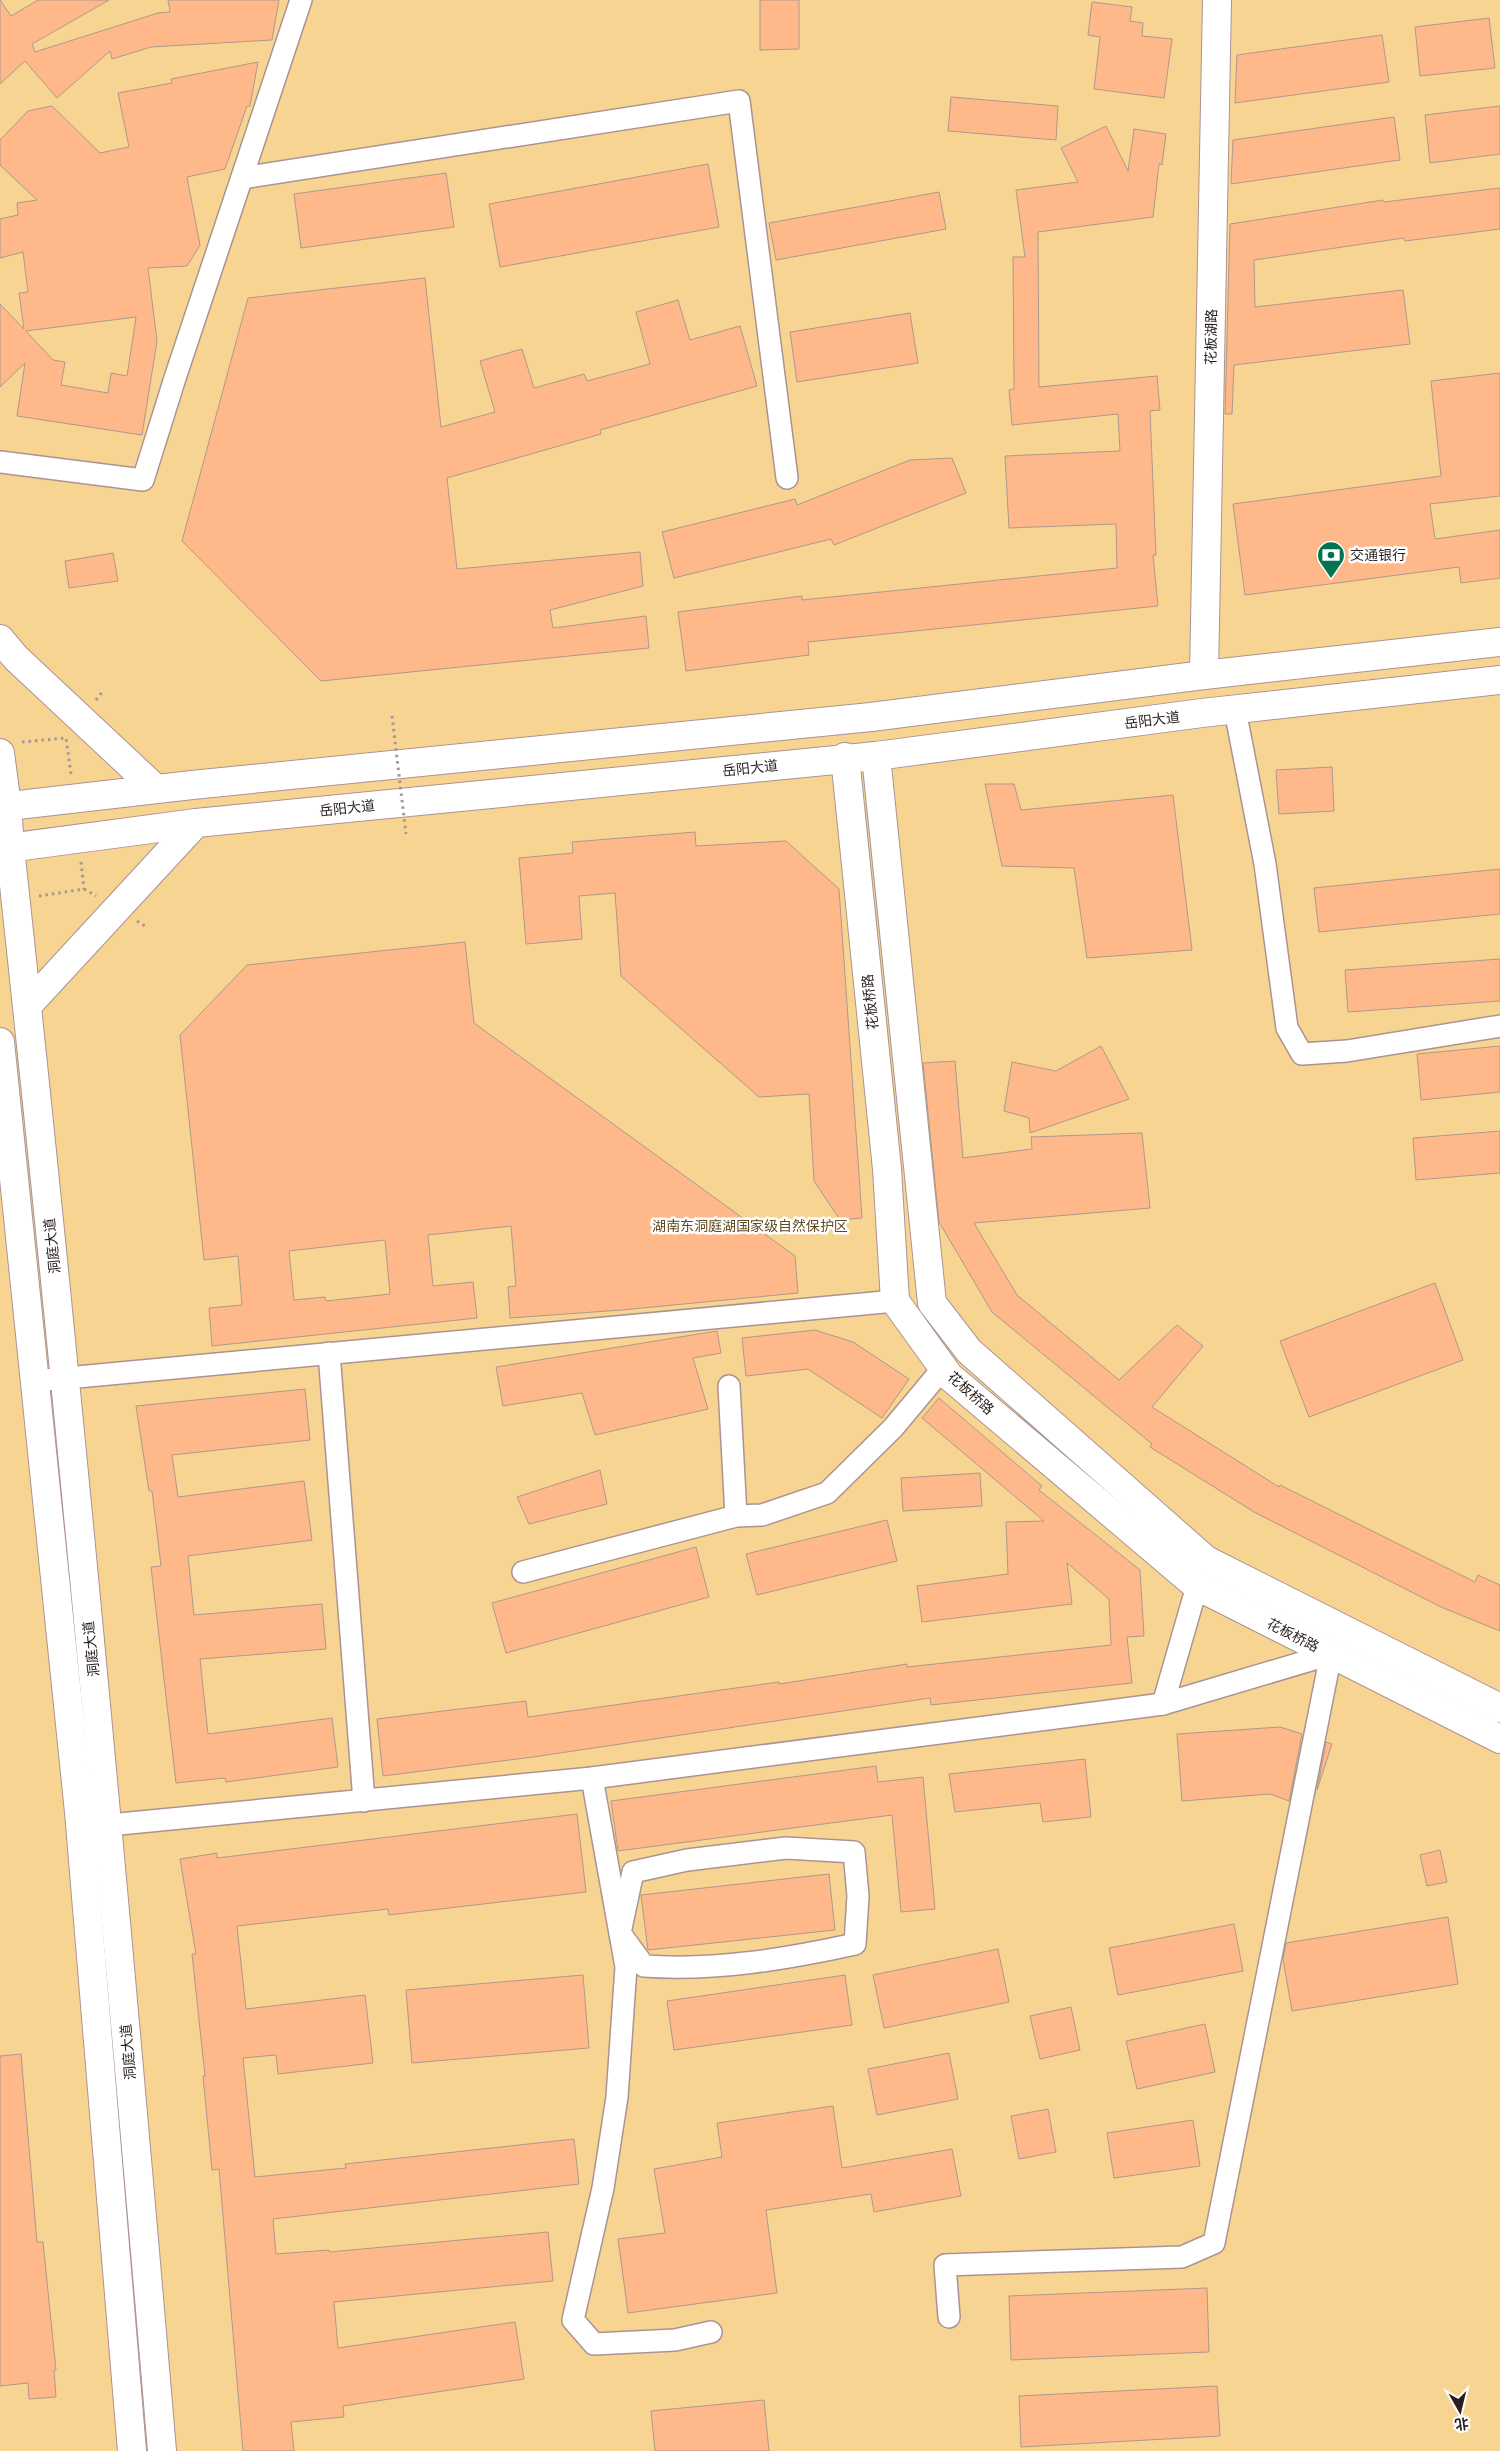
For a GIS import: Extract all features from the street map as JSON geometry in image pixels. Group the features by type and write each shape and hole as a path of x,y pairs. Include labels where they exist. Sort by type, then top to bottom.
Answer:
{"main road":[{"name":"花板湖路","path":"1204,675 1217,0"},
{"path":"0,639 16,658 156,789"},
{"path":"4,806 871,717 1204,675 1500,642"},
{"name":"岳阳大道","path":"5,849 196,823 845,757 876,756 1234,710 1500,680"},
{"name":"洞庭大道","path":"0,753 5,849 16,900 28,1005 109,1825 162,2451"},
{"name":"花板桥路","path":"876,756 932,1303 969,1351 1206,1560 1500,1708"},
{"name":"花板桥路","path":"845,757 887,1169 895,1301 949,1376 1197,1586 1500,1739"},
{"path":"28,1005 196,823"},
{"name":"洞庭大道","path":"0,1042 79,1812 132,2451"}],"street":[{"path":"0,462 143,480 301,0"},
{"path":"242,178 739,101 787,478"},
{"path":"1234,710 1265,864 1287,1028 1302,1054 1347,1051 1500,1026"},
{"path":"34,1382 895,1301"},
{"path":"329,1353 364,1801"},
{"path":"523,1572 736,1516 762,1515 827,1493 893,1428 944,1368"},
{"path":"729,1386 736,1516"},
{"path":"1163,1704 1197,1586"},
{"path":"109,1825 592,1778 1163,1704 1331,1654 1214,2243 1182,2258 945,2265 949,2317"},
{"path":"592,1778 626,1967 617,2097 603,2188 573,2320 594,2344 674,2340 710,2332"},
{"path":"786,1848 854,1852 858,1896 856,1944 799,1956 682,1968 644,1966 620,1933 633,1872 687,1860 786,1848"}],"path":[{"path":"392,716 406,834"},
{"path":"16,900 84,889"}],"green space":[{"name":"湖南东洞庭湖国家级自然保护区","path":"0,0 1500,0 1500,2451 0,2451"}],"building":[{"path":"0,0 11,16 38,0 109,0 32,44 35,52 158,13 170,12 168,0 279,0 272,40 151,47 112,59 110,51 57,98 25,61 0,84"},
{"path":"760,0 799,0 799,49 760,50"},
{"path":"1092,2 1132,7 1130,21 1143,23 1142,36 1172,39 1164,98 1094,89 1100,37 1088,35"},
{"path":"1489,18 1495,68 1420,76 1415,27"},
{"path":"1382,35 1389,82 1235,103 1237,55"},
{"path":"258,62 250,106 247,106 225,169 187,177 200,245 187,266 148,268 157,341 142,435 17,416 25,363 0,387 0,304 24,329 19,293 28,292 23,252 0,258 0,219 18,215 17,203 37,200 0,165 0,140 28,111 52,106 100,153 129,147 118,93 172,83 171,79","holes":["136,317 127,376 111,373 108,393 61,385 65,362 53,360 26,331"]},
{"path":"951,97 1058,106 1056,140 948,131"},
{"path":"1500,106 1500,154 1430,163 1425,115"},
{"path":"1394,117 1400,160 1231,184 1233,140"},
{"path":"1106,126 1128,171 1134,129 1166,134 1162,165 1159,164 1153,217 1038,232 1039,387 1157,376 1160,410 1150,411 1156,555 1153,555 1158,606 808,642 809,655 686,671 678,612 802,596 802,600 1117,568 1116,524 1009,528 1005,456 1120,451 1118,414 1012,425 1009,390 1014,389 1013,257 1025,257 1016,190 1078,182 1061,148"},
{"path":"708,164 719,227 500,267 489,204"},
{"path":"446,173 454,227 301,248 294,194"},
{"path":"1500,188 1500,229 1405,241 1404,238 1254,260 1255,307 1403,290 1410,344 1234,365 1232,414 1225,414 1230,224 1383,200 1384,202"},
{"path":"939,192 946,229 776,260 769,223"},
{"path":"425,278 441,427 495,412 480,361 522,349 534,388 584,374 587,381 650,364 636,312 678,300 690,340 740,326 757,386 600,430 601,434 447,478 457,569 640,552 643,586 550,610 553,628 646,616 649,648 321,681 182,541 248,298"},
{"path":"910,313 918,363 797,382 790,332"},
{"path":"1500,373 1500,496 1430,504 1435,539 1500,530 1500,578 1461,583 1459,567 1245,595 1233,504 1441,476 1431,381"},
{"path":"952,458 966,493 834,545 831,539 674,578 662,532 795,499 797,505 910,460"},
{"path":"113,553 118,581 69,588 65,561"},
{"path":"1332,767 1334,811 1279,814 1276,770"},
{"path":"985,784 1014,784 1021,810 1173,795 1192,950 1087,958 1074,868 1002,866"},
{"path":"695,832 696,846 786,841 839,889 862,1218 840,1220 814,1181 809,1094 759,1097 621,976 615,893 579,896 582,939 526,944 519,858 573,853 572,842"},
{"path":"1500,869 1500,914 1319,932 1314,888"},
{"path":"465,942 474,1023 795,1256 798,1293 622,1310 510,1318 508,1287 516,1286 511,1226 428,1235 433,1286 473,1282 477,1318 212,1346 209,1308 242,1305 238,1256 204,1260 180,1035 247,965","holes":["385,1240 390,1294 326,1301 325,1297 294,1300 289,1251"]},
{"path":"1500,959 1500,1001 1348,1012 1345,970"},
{"path":"1101,1046 1129,1099 1030,1133 1029,1118 1004,1111 1012,1062 1056,1071"},
{"path":"1500,1046 1500,1092 1421,1100 1417,1054"},
{"path":"955,1061 963,1158 1032,1149 1031,1137 1142,1133 1150,1208 974,1223 1017,1295 1119,1380 1177,1325 1203,1346 1152,1407 1279,1487 1280,1485 1475,1582 1478,1575 1500,1585 1500,1631 1441,1607 1254,1512 1150,1447 1152,1444 992,1312 939,1222 923,1063"},
{"path":"1500,1131 1500,1173 1416,1180 1413,1138"},
{"path":"1435,1283 1463,1360 1309,1417 1280,1341"},
{"path":"815,1330 853,1342 909,1379 882,1418 808,1369 746,1376 742,1338"},
{"path":"717,1331 721,1353 693,1358 708,1409 595,1435 582,1393 503,1406 496,1367"},
{"path":"305,1389 310,1440 172,1455 178,1497 304,1481 312,1540 188,1556 194,1615 322,1604 326,1649 200,1659 208,1734 332,1718 338,1767 226,1782 225,1778 176,1783 151,1567 161,1566 152,1491 149,1491 136,1406"},
{"path":"939,1398 1042,1486 1039,1490 1140,1570 1144,1636 1127,1637 1132,1683 931,1705 930,1698 533,1757 383,1776 377,1719 526,1701 528,1717 779,1682 779,1684 907,1664 907,1667 1111,1645 1109,1599 1067,1563 1072,1604 922,1622 917,1586 1008,1574 1006,1522 1044,1521 922,1418"},
{"path":"600,1470 607,1504 529,1524 517,1497"},
{"path":"980,1473 982,1506 903,1511 901,1478"},
{"path":"887,1520 897,1561 757,1595 746,1554"},
{"path":"696,1547 709,1597 506,1653 492,1603"},
{"path":"1280,1727 1302,1734 1289,1801 1270,1794 1182,1801 1177,1734"},
{"path":"1326,1742 1332,1744 1317,1790"},
{"path":"1085,1759 1091,1817 1043,1822 1040,1803 955,1812 949,1774"},
{"path":"876,1766 878,1782 923,1777 935,1909 901,1912 892,1815 618,1851 611,1801"},
{"path":"577,1814 586,1892 389,1915 388,1909 237,1926 246,2009 365,1995 373,2063 278,2074 276,2055 243,2058 255,2177 346,2168 345,2164 574,2139 579,2184 273,2219 276,2254 329,2250 329,2252 548,2232 553,2281 334,2302 338,2348 515,2322 524,2379 343,2406 344,2417 291,2422 294,2451 243,2451 219,2169 212,2170 203,2076 205,2076 192,1954 196,1954 180,1859 217,1853 217,1858"},
{"path":"1440,1850 1447,1882 1427,1886 1420,1855"},
{"path":"829,1874 835,1930 648,1950 641,1895"},
{"path":"1448,1917 1458,1984 1292,2011 1283,1959 1286,1943"},
{"path":"1234,1924 1243,1971 1118,1995 1109,1948"},
{"path":"998,1949 1009,2002 884,2028 873,1975"},
{"path":"583,1975 589,2048 412,2063 406,1990"},
{"path":"845,1975 852,2025 674,2050 667,2001"},
{"path":"1071,2007 1080,2050 1040,2059 1030,2016"},
{"path":"1205,2024 1215,2072 1137,2089 1126,2041"},
{"path":"949,2053 958,2099 877,2115 868,2069"},
{"path":"21,2054 37,2242 43,2242 56,2370 54,2370 56,2397 29,2399 28,2383 0,2386 0,2056"},
{"path":"833,2106 842,2168 952,2149 961,2196 874,2212 871,2194 766,2210 777,2293 628,2313 618,2239 665,2233 654,2169 722,2157 717,2123"},
{"path":"1048,2109 1056,2152 1019,2159 1011,2116"},
{"path":"1193,2120 1200,2166 1114,2178 1107,2133"},
{"path":"1207,2288 1209,2352 1011,2360 1009,2296"},
{"path":"1217,2386 1220,2436 1021,2447 1019,2396"},
{"path":"764,2400 769,2451 655,2451 651,2411"}],"place":[{"name":"交通银行","path":"1331,579"}]}
